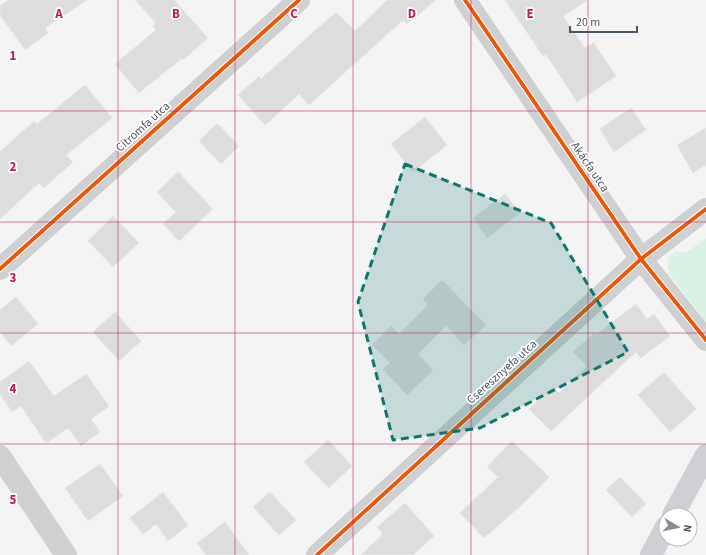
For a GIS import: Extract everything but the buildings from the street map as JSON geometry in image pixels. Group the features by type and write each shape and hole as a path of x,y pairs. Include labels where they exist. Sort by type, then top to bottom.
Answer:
{"street":[{"name":"Citromfa utca","path":"0,269 299,0"},
{"name":"Akácfa utca","path":"465,0 641,259 706,340"},
{"name":"Cseresznyefa utca","path":"316,555 641,259 706,210"},
{"path":"677,507 706,455"},
{"path":"0,456 66,555"},
{"path":"651,555 658,542"}],"highlighted area":[{"path":"405,164 551,223 628,352 480,428 393,440 358,302"}],"green space":[{"path":"706,239 706,321 669,274 667,259 675,251 687,252"}],"cycle path":[{"path":"0,269 299,0"},
{"path":"465,0 641,259 706,340"},
{"path":"317,555 641,259 706,209"}]}
